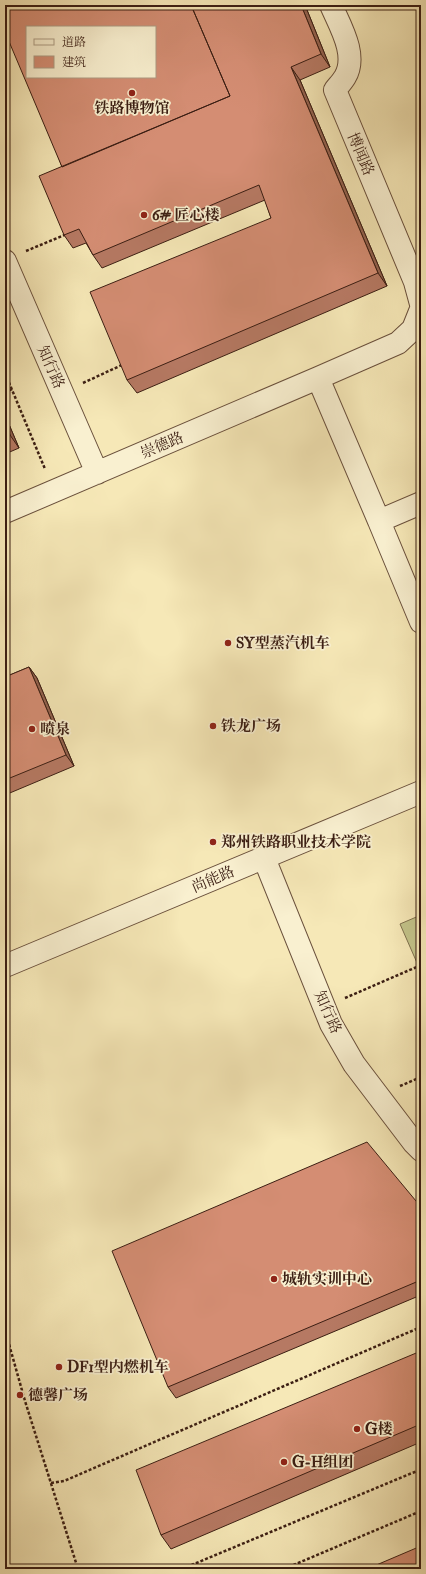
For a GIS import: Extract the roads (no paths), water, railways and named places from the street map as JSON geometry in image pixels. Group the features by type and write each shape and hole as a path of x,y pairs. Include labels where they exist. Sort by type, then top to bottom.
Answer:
{"street":[{"name":"博闻路","path":"331,5 347,45 350,58 345,76 334,90 415,282 421,304"},
{"name":"知行路","path":"12,257 62,392 97,473"},
{"path":"421,309 413,329 398,343 318,378 421,622"},
{"name":"崇德路","path":"5,512 318,378"},
{"path":"379,521 421,503"},
{"name":"尚能路","path":"5,966 421,792"},
{"name":"知行路","path":"264,858 331,1024 354,1064 421,1150"}],"place":[{"name":"铁路博物馆","path":"132,93"},
{"name":"6# 匠心楼","path":"144,215"},
{"name":"SY型蒸汽机车","path":"228,643"},
{"name":"铁龙广场","path":"213,726"},
{"name":"喷泉","path":"32,729"},
{"name":"郑州铁路职业技术学院","path":"213,842"},
{"name":"城轨实训中心","path":"274,1279"},
{"name":"DF1型内燃机车","path":"59,1367"},
{"name":"德馨广场","path":"20,1395"},
{"name":"G楼","path":"357,1429"},
{"name":"G-H组团","path":"284,1462"}]}
